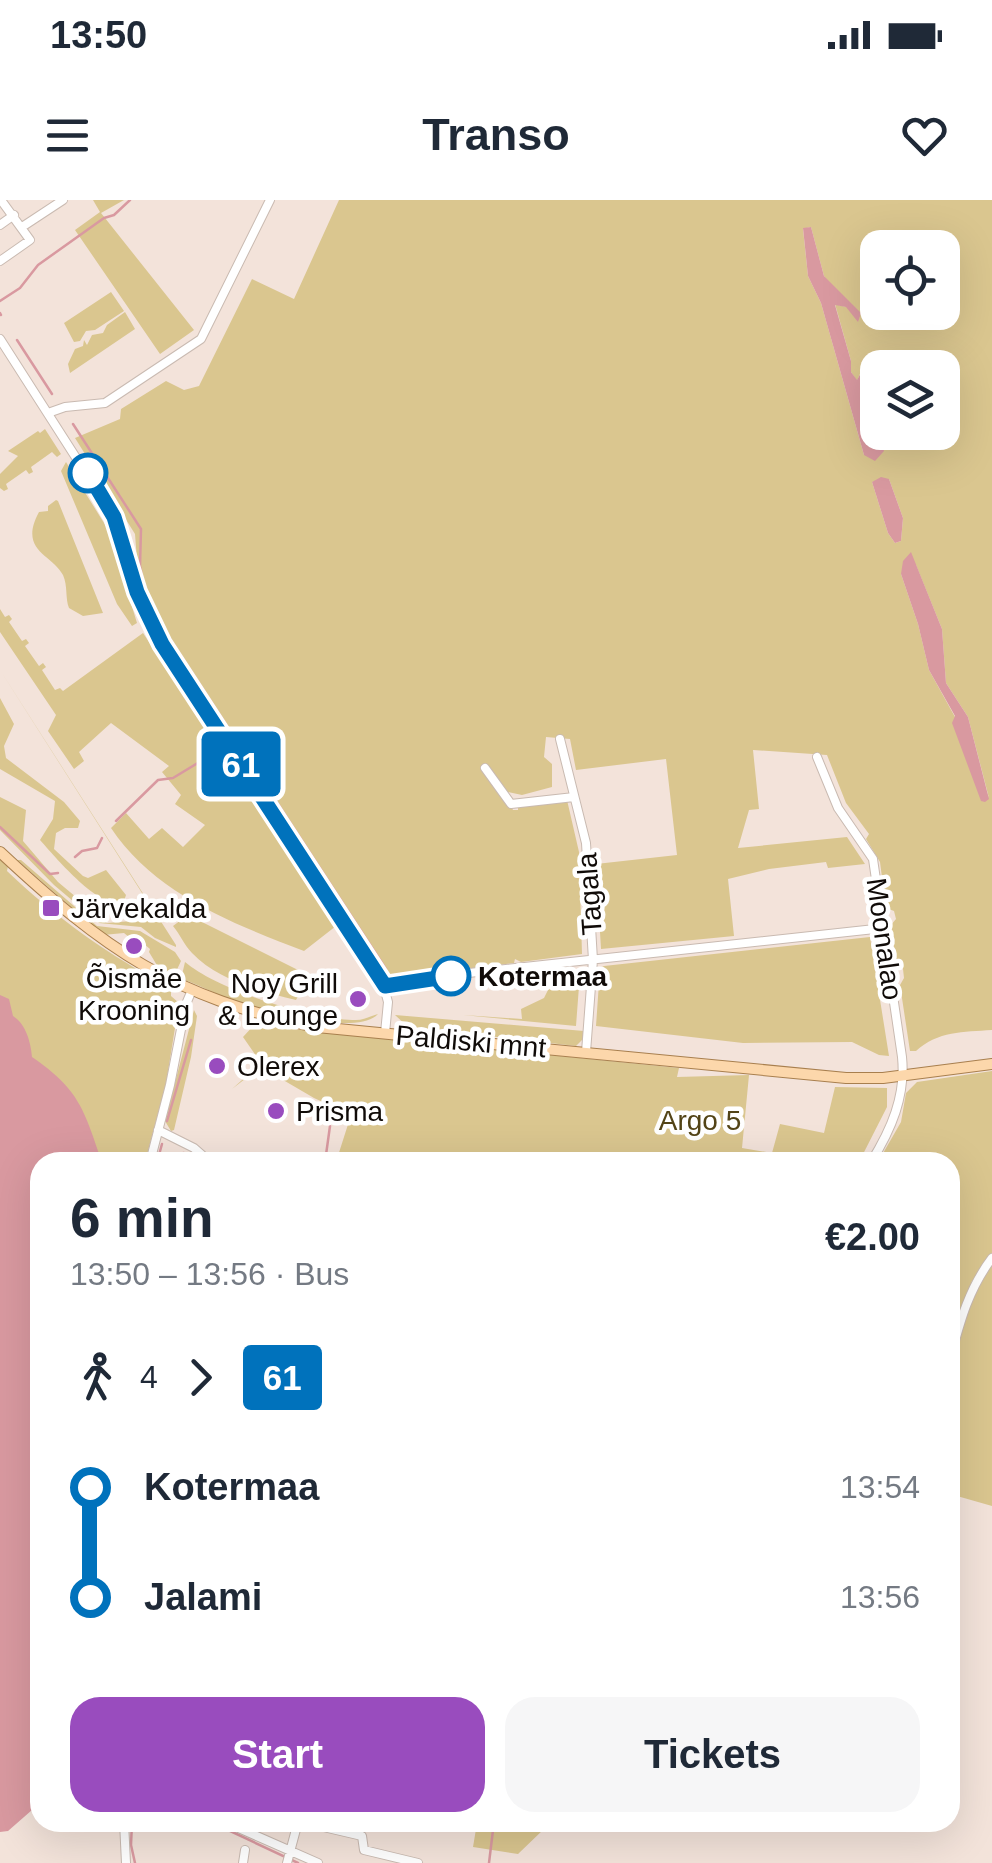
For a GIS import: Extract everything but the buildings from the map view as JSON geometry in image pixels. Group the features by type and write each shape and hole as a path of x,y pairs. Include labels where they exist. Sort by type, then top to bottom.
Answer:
{"main road":[{"name":"Paldiski mnt","path":"0,852 98,938 142,966 238,1009 280,1020 317,1027 846,1078 992,1064"}],"street":[{"path":"0,261 30,240 1,200"},
{"path":"22,227 63,200"},
{"path":"48,413 64,407 104,403 170,366 206,333 270,200"},
{"path":"0,225 14,215"},
{"path":"0,339 114,517 137,592 162,644 385,986 385,1033"},
{"name":"Tagala","path":"560,739 586,843 593,960 586,1052"},
{"name":"Moonalao","path":"818,758 838,808 872,859 904,1075"},
{"path":"484,768 511,804 574,796"},
{"path":"385,986 884,928"},
{"path":"152,1152 192,990"},
{"path":"876,1152 890,1130 904,1075"},
{"path":"158,1130 199,1152"},
{"path":"960,1326 972,1287 992,1258"},
{"path":"124,1832 126,1863"},
{"path":"243,1832 288,1858 318,1863"},
{"path":"288,1858 297,1832"},
{"path":"344,1832 362,1836 364,1850 360,1863"},
{"path":"243,1863 245,1850"},
{"path":"364,1850 418,1863"}],"green space":[{"path":"93,200 124,200 101,213 194,330 160,354 75,230 100,212"},
{"path":"339,200 992,200 992,1030 942,1036 910,1051 900,985 903,969 897,966 890,926 896,919 894,911 886,908 880,862 866,839 869,834 846,803 827,755 753,750 759,809 749,810 738,848 847,837 865,864 828,868 826,862 728,879 734,936 601,949 596,864 677,855 666,759 576,770 570,739 546,737 544,757 552,764 552,787 522,795 503,791 513,810 518,810 518,804 567,800 579,852 582,954 521,962 515,959 514,963 388,978 156,624 137,560 135,534 75,438 120,419 121,409 166,381 184,390 199,386 252,279 294,299","holes":["811,227 824,276 846,307 835,304 851,372 857,381 860,350 960,350 960,450 869,450 864,455 860,450 821,303 808,276 803,229","889,479 903,518 901,541 895,543 888,533 872,482","916,565 942,629 946,683 968,717 989,798 955,717 929,670 901,574"]},
{"path":"111,292 124,311 95,330 86,331 80,341 74,342 64,323"},
{"path":"125,312 135,329 70,373 68,364 75,349 83,346 84,340 87,345 92,335 103,333 107,325"},
{"path":"45,429 61,454 57,457 52,452 31,467 33,472 29,474 26,470 6,484 8,489 4,491 0,488 0,474 18,456 8,451"},
{"path":"66,462 109,531 137,623 132,626 117,604 61,471"},
{"path":"56,500 103,613 83,616 69,608 63,575 34,544 32,535 39,512 48,511"},
{"path":"0,609 12,619 9,622 22,641 26,639 29,643 25,646 39,666 43,663 46,667 42,670 55,690 63,691 143,633 336,926 304,951 197,904 149,871 111,828 126,813 149,839 162,828 183,847 205,825 175,804 181,795 162,772 169,766 111,723 79,752 84,761 74,769 48,731 56,715 0,632"},
{"path":"0,670 176,945 176,947 141,927 99,923 54,885 0,830 0,797 26,810 23,841 58,882 107,923 132,921 142,893"},
{"path":"0,698 14,724 4,746 6,758 64,802 80,821 78,828 56,833 54,849 83,876 88,878 106,870 126,895 123,904 102,899 90,891 40,840 53,819 55,801 0,769"},
{"path":"0,859 8,866 7,871 44,904 105,949 171,988 171,996 179,1003 166,1084 148,1152 66,1152 0,1077"},
{"path":"17,860 97,926 140,931 175,952 181,961 174,976 158,967 150,949 138,939 135,942 124,933 103,935"},
{"path":"185,917 302,972 306,982 296,1000 240,983 202,962 173,926"},
{"path":"870,937 889,1056 852,1042 743,1043 596,1026 600,968 604,966"},
{"path":"185,962 219,983 291,1009 337,1019 356,1020 378,1014 367,1020 350,1023 264,1010 181,979"},
{"path":"578,971 576,1026 463,1015 522,1019 521,1009 544,998 548,990 545,975"},
{"path":"194,1010 197,1016 191,1057 171,1131 165,1121"},
{"path":"395,1015 584,1031 584,1038 576,1046 408,1027"},
{"name":"Argo 5","path":"254,1025 679,1068 677,1077 749,1075 742,1148 766,1152 339,1152 351,1115 278,1077 254,1072 232,1089 261,1063 243,1037"},
{"path":"992,1071 992,1253 972,1281 960,1315 960,1152 884,1152 901,1122 906,1093 917,1082"},
{"path":"835,1087 887,1088 887,1107 864,1152 772,1152 780,1124 824,1133"},
{"path":"992,1265 992,1506 960,1497 960,1335 976,1292"},
{"path":"475,1832 541,1832 518,1854 473,1847"}],"shaded area":[{"path":"811,227 824,276 860,312 858,322 846,307 835,305 851,372 857,380 860,375 860,441 821,303 808,276 803,228"},
{"path":"863,450 884,451 875,461"},
{"path":"881,477 889,479 903,518 901,541 895,543 888,533 872,482"},
{"path":"911,552 942,629 946,683 968,717 989,799 985,802 981,801 952,723 955,716 929,670 901,574 903,561"},
{"path":"0,995 9,999 13,1016 29,1040 32,1057 61,1080 78,1102 98,1152 30,1152 30,1812 8,1831 0,1832"}],"waterway":[{"path":"0,301 20,288 38,265 114,215 130,200"},
{"path":"17,340 52,394"},
{"path":"73,424 141,529 140,566 157,619 386,969"},
{"path":"116,821 158,780 173,778 211,755 217,743"},
{"path":"0,827 50,874 58,873"},
{"path":"75,857 97,848 102,838"},
{"path":"167,1121 191,1040"},
{"path":"326,1152 330,1126"},
{"path":"160,1152 162,1144"},
{"path":"132,1832 135,1863"},
{"path":"232,1832 298,1863"},
{"path":"489,1863 493,1832"}],"bus line":[{"name":"61","path":"88,473 114,517 137,592 162,644 385,986 451,976"}],"place":[{"name":"Järvekalda","path":"51,908"},
{"name":"Õismäe Krooning","path":"134,946"},
{"name":"Kotermaa","path":"451,976"},
{"name":"Noy Grill & Lounge","path":"358,999"},
{"name":"Olerex","path":"217,1066"},
{"name":"Prisma","path":"276,1111"}]}
